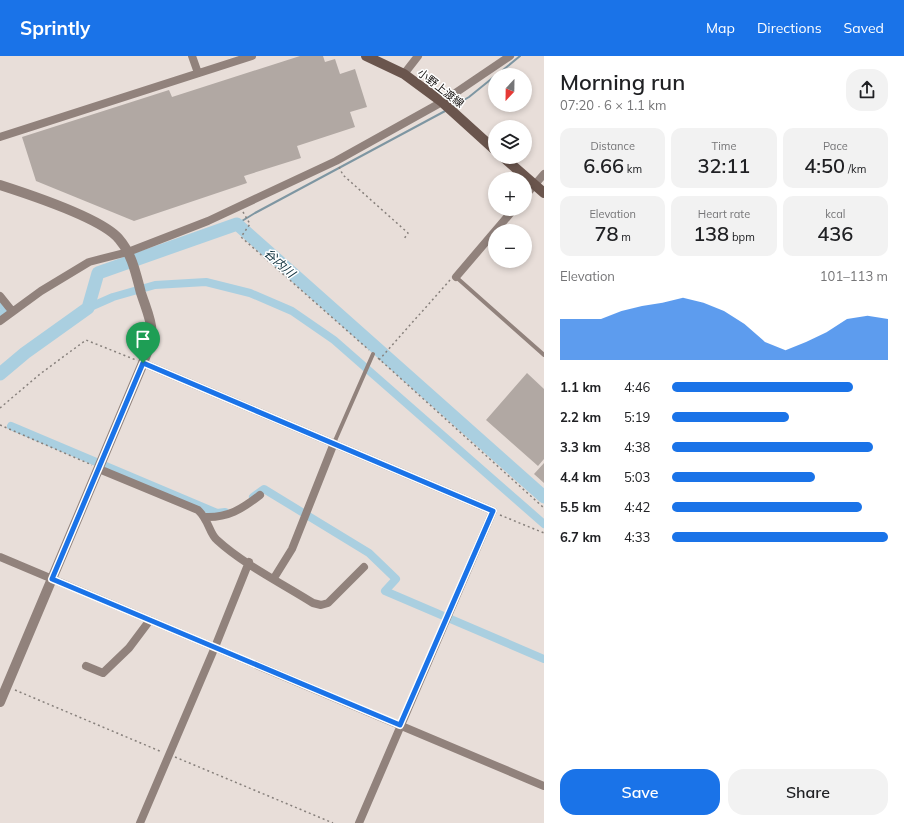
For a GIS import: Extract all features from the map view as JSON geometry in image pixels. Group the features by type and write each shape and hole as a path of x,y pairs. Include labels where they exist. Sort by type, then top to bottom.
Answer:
{"main road":[{"name":"小野上渡線","path":"366,56 404,74 442,102 456,114 472,133 488,145"},
{"path":"511,164 544,193"}],"street":[{"path":"192,56 198,73"},
{"path":"0,137 252,56"},
{"path":"404,74 418,56"},
{"path":"0,321 12,311 89,262 129,254 239,208 336,161 442,102 510,56"},
{"path":"532,187 544,174"},
{"path":"0,185 40,198 98,223 118,238 129,254 153,328 152,341 0,702"},
{"path":"455,276 508,216"},
{"path":"0,296 12,311"},
{"path":"143,363 493,511 359,823"},
{"path":"274,578 292,549 334,443"},
{"path":"99,469 198,510 205,517 216,540 313,603 321,605 328,603 364,567"},
{"path":"205,517 223,517 232,514 246,506 260,495"},
{"path":"0,557 544,786"},
{"path":"140,823 215,647 249,562"},
{"path":"86,666 102,673 129,648 150,620"}],"lane":[{"path":"455,276 544,355"},
{"path":"334,443 372,354"}],"path":[{"path":"341,171 343,175 408,234 404,238"},
{"path":"242,211 250,225 242,234 242,237 372,354 380,359 544,508"},
{"path":"380,359 455,276"},
{"path":"0,408 40,374 86,340 143,363"},
{"path":"0,425 99,469"},
{"path":"493,511 544,533"},
{"path":"7,687 334,823"}],"building":[{"path":"300,56 323,56 325,62 335,59 340,74 355,69 367,107 350,112 355,127 297,146 301,158 244,176 247,183 134,221 36,181 22,137 169,90 172,97"},
{"path":"527,373 544,389 544,459 538,466 486,420"},
{"path":"544,463 544,483 534,474"}],"waterway":[{"path":"505,68 520,56"},
{"path":"452,107 469,97 488,82"},
{"path":"237,224 447,110"},
{"name":"谷内川","path":"0,374 25,353 88,308 98,273 237,224 544,497"},
{"path":"88,308 113,297 155,285 206,282 250,293 292,311 334,340 544,524"},
{"path":"0,303 6,310 0,315"},
{"path":"11,426 217,513 225,512"},
{"path":"253,497 264,489 369,553 396,579 385,591 544,659"}],"route":[{"path":"143,363 493,511 400,725 52,579 143,363"}]}
